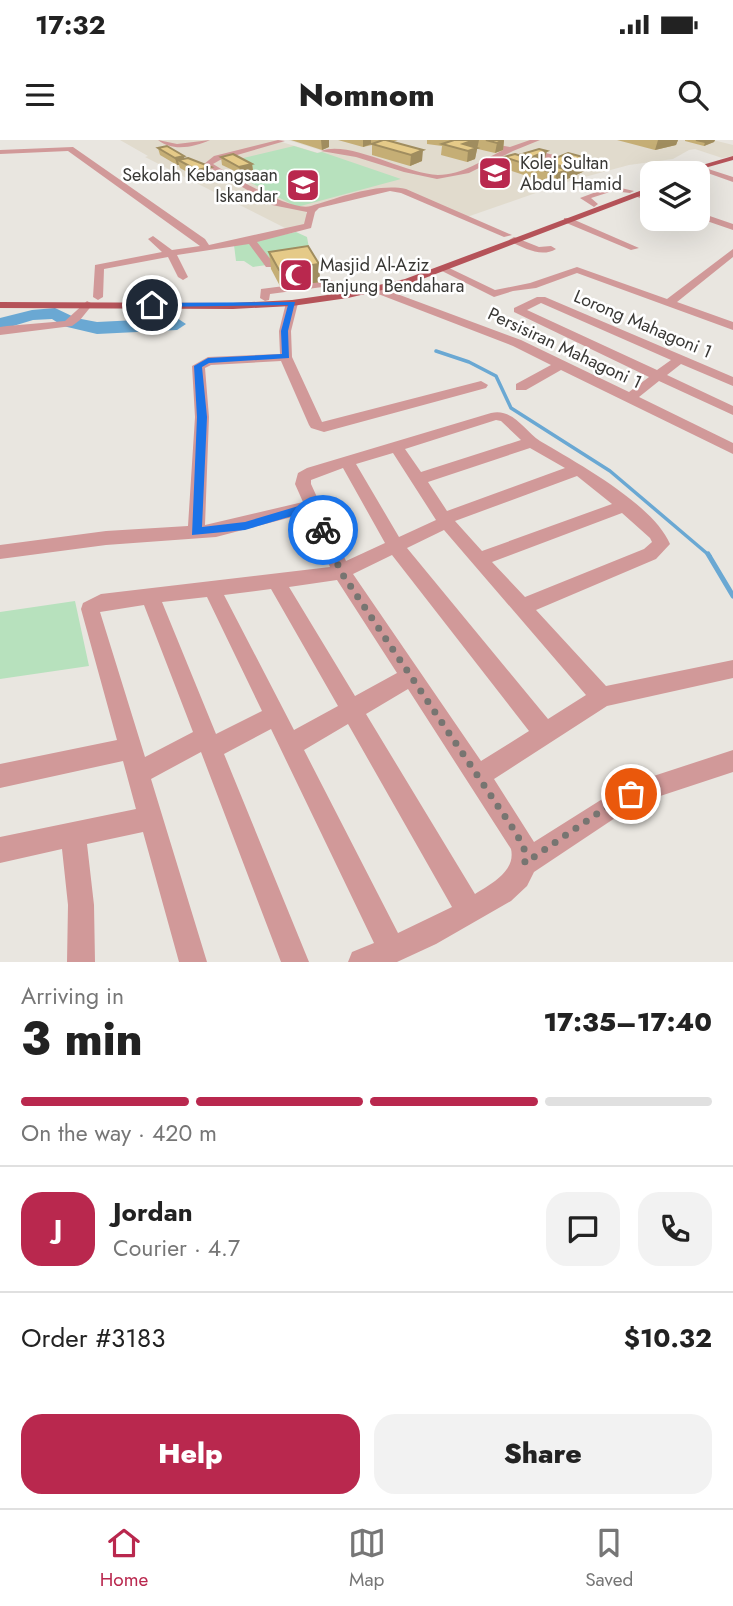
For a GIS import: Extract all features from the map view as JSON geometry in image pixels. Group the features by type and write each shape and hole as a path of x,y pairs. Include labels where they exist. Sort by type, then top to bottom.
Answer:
{"main road":[{"path":"710,167 733,160"},
{"path":"710,166 733,160"},
{"path":"346,289 568,220 640,189"},
{"path":"0,305 233,306 292,303 377,290 441,268 594,204 640,191"},
{"path":"0,298 265,291"}],"street":[{"path":"39,149 41,140"},
{"path":"161,140 167,145 176,146 206,140"},
{"path":"473,140 510,149"},
{"path":"325,151 350,151 439,177 475,168 510,149 537,140"},
{"path":"282,141 217,158 208,164 281,207 314,209 326,203 397,189 538,250 551,249"},
{"path":"0,152 68,144 202,241 206,248"},
{"path":"548,149 534,154 585,166"},
{"path":"497,156 513,160"},
{"path":"710,171 733,180"},
{"path":"634,192 640,195"},
{"path":"98,297 99,267 251,240 307,226 314,209"},
{"path":"710,219 733,227"},
{"path":"568,220 634,248"},
{"path":"153,239 172,255 183,277"},
{"path":"251,240 270,265"},
{"path":"669,303 733,252"},
{"path":"441,268 494,294 511,288 532,286 577,270 733,326"},
{"path":"265,291 331,283 346,289"},
{"name":"Persisiran Mahagoni 1","path":"377,290 499,335 733,449"},
{"name":"Lorong Mahagoni 1","path":"658,376 518,310 539,299 733,382"},
{"path":"292,303 285,331 286,357 313,422 319,426 481,385"},
{"path":"0,331 20,326 72,322 87,304"},
{"path":"196,532 202,417 198,366 208,361 286,357"},
{"path":"631,397 680,359"},
{"path":"521,387 562,364"},
{"path":"658,376 733,411"},
{"path":"522,607 650,554 661,544 657,534 594,479 532,442 502,416 312,471 304,477 303,484 341,572 516,833 524,848 525,863"},
{"path":"418,479 532,442"},
{"path":"396,446 445,520 602,697"},
{"path":"347,461 395,546 545,733"},
{"path":"193,962 90,614 93,606 101,602 341,572 445,520 577,469"},
{"path":"0,552 106,538 245,526 312,506"},
{"path":"480,559 624,506"},
{"path":"276,581 470,912"},
{"path":"212,589 392,950"},
{"path":"150,596 295,962"},
{"path":"478,776 602,697 733,669"},
{"path":"290,746 411,676"},
{"path":"137,774 275,715"},
{"path":"0,776 130,748"},
{"path":"362,962 439,930 470,912 513,882 525,863 607,807 631,794 733,761"},
{"path":"0,850 150,818"},
{"path":"72,834 81,905 81,962"}],"shaded area":[{"path":"120,140 275,140 318,153 323,151 288,140 713,140 733,145 733,156 722,158 695,149 673,159 640,161 640,164 570,181 464,218 391,188 317,204 306,212 309,219 306,225 289,230 145,157 148,156"}],"green space":[{"path":"294,146 322,152 401,179 297,207 236,175 250,171 231,161"},
{"path":"296,232 307,237 311,259 253,267 244,261 236,261 234,245"},
{"path":"75,601 89,666 0,679 0,612"}],"building":[{"path":"383,140 423,150 411,155 372,144"},
{"path":"454,140 474,140 463,144 477,148 468,151 442,144"},
{"path":"167,146 184,156 175,158 158,148"},
{"path":"539,149 547,151 530,158 522,156 525,155 522,154"},
{"path":"568,153 590,159 568,168 546,162"},
{"path":"233,154 252,164 239,167 221,157"},
{"path":"515,154 567,170 556,174 504,157"},
{"path":"188,158 211,167 197,170 178,160"},
{"path":"308,246 319,264 279,270 269,252"}],"waterway":[{"path":"0,324 32,315 55,313 70,322 97,328 177,324"},
{"path":"436,351 469,362 496,376 511,408 610,471 708,555"},
{"path":"708,555 733,596"}],"way so far":[{"path":"323,530 341,572 516,833 524,848 525,863 607,807 631,794"}],"place":[{"name":"Kolej Sultan Abdul Hamid","path":"495,173"},
{"name":"Sekolah Kebangsaan Iskandar","path":"303,185"},
{"name":"Masjid Al-Aziz Tanjung Bendahara","path":"296,275"}],"route":[{"path":"152,305 233,306 292,303 285,331 286,357 208,361 198,366 202,417 196,532 245,526 312,506 323,530"}]}
